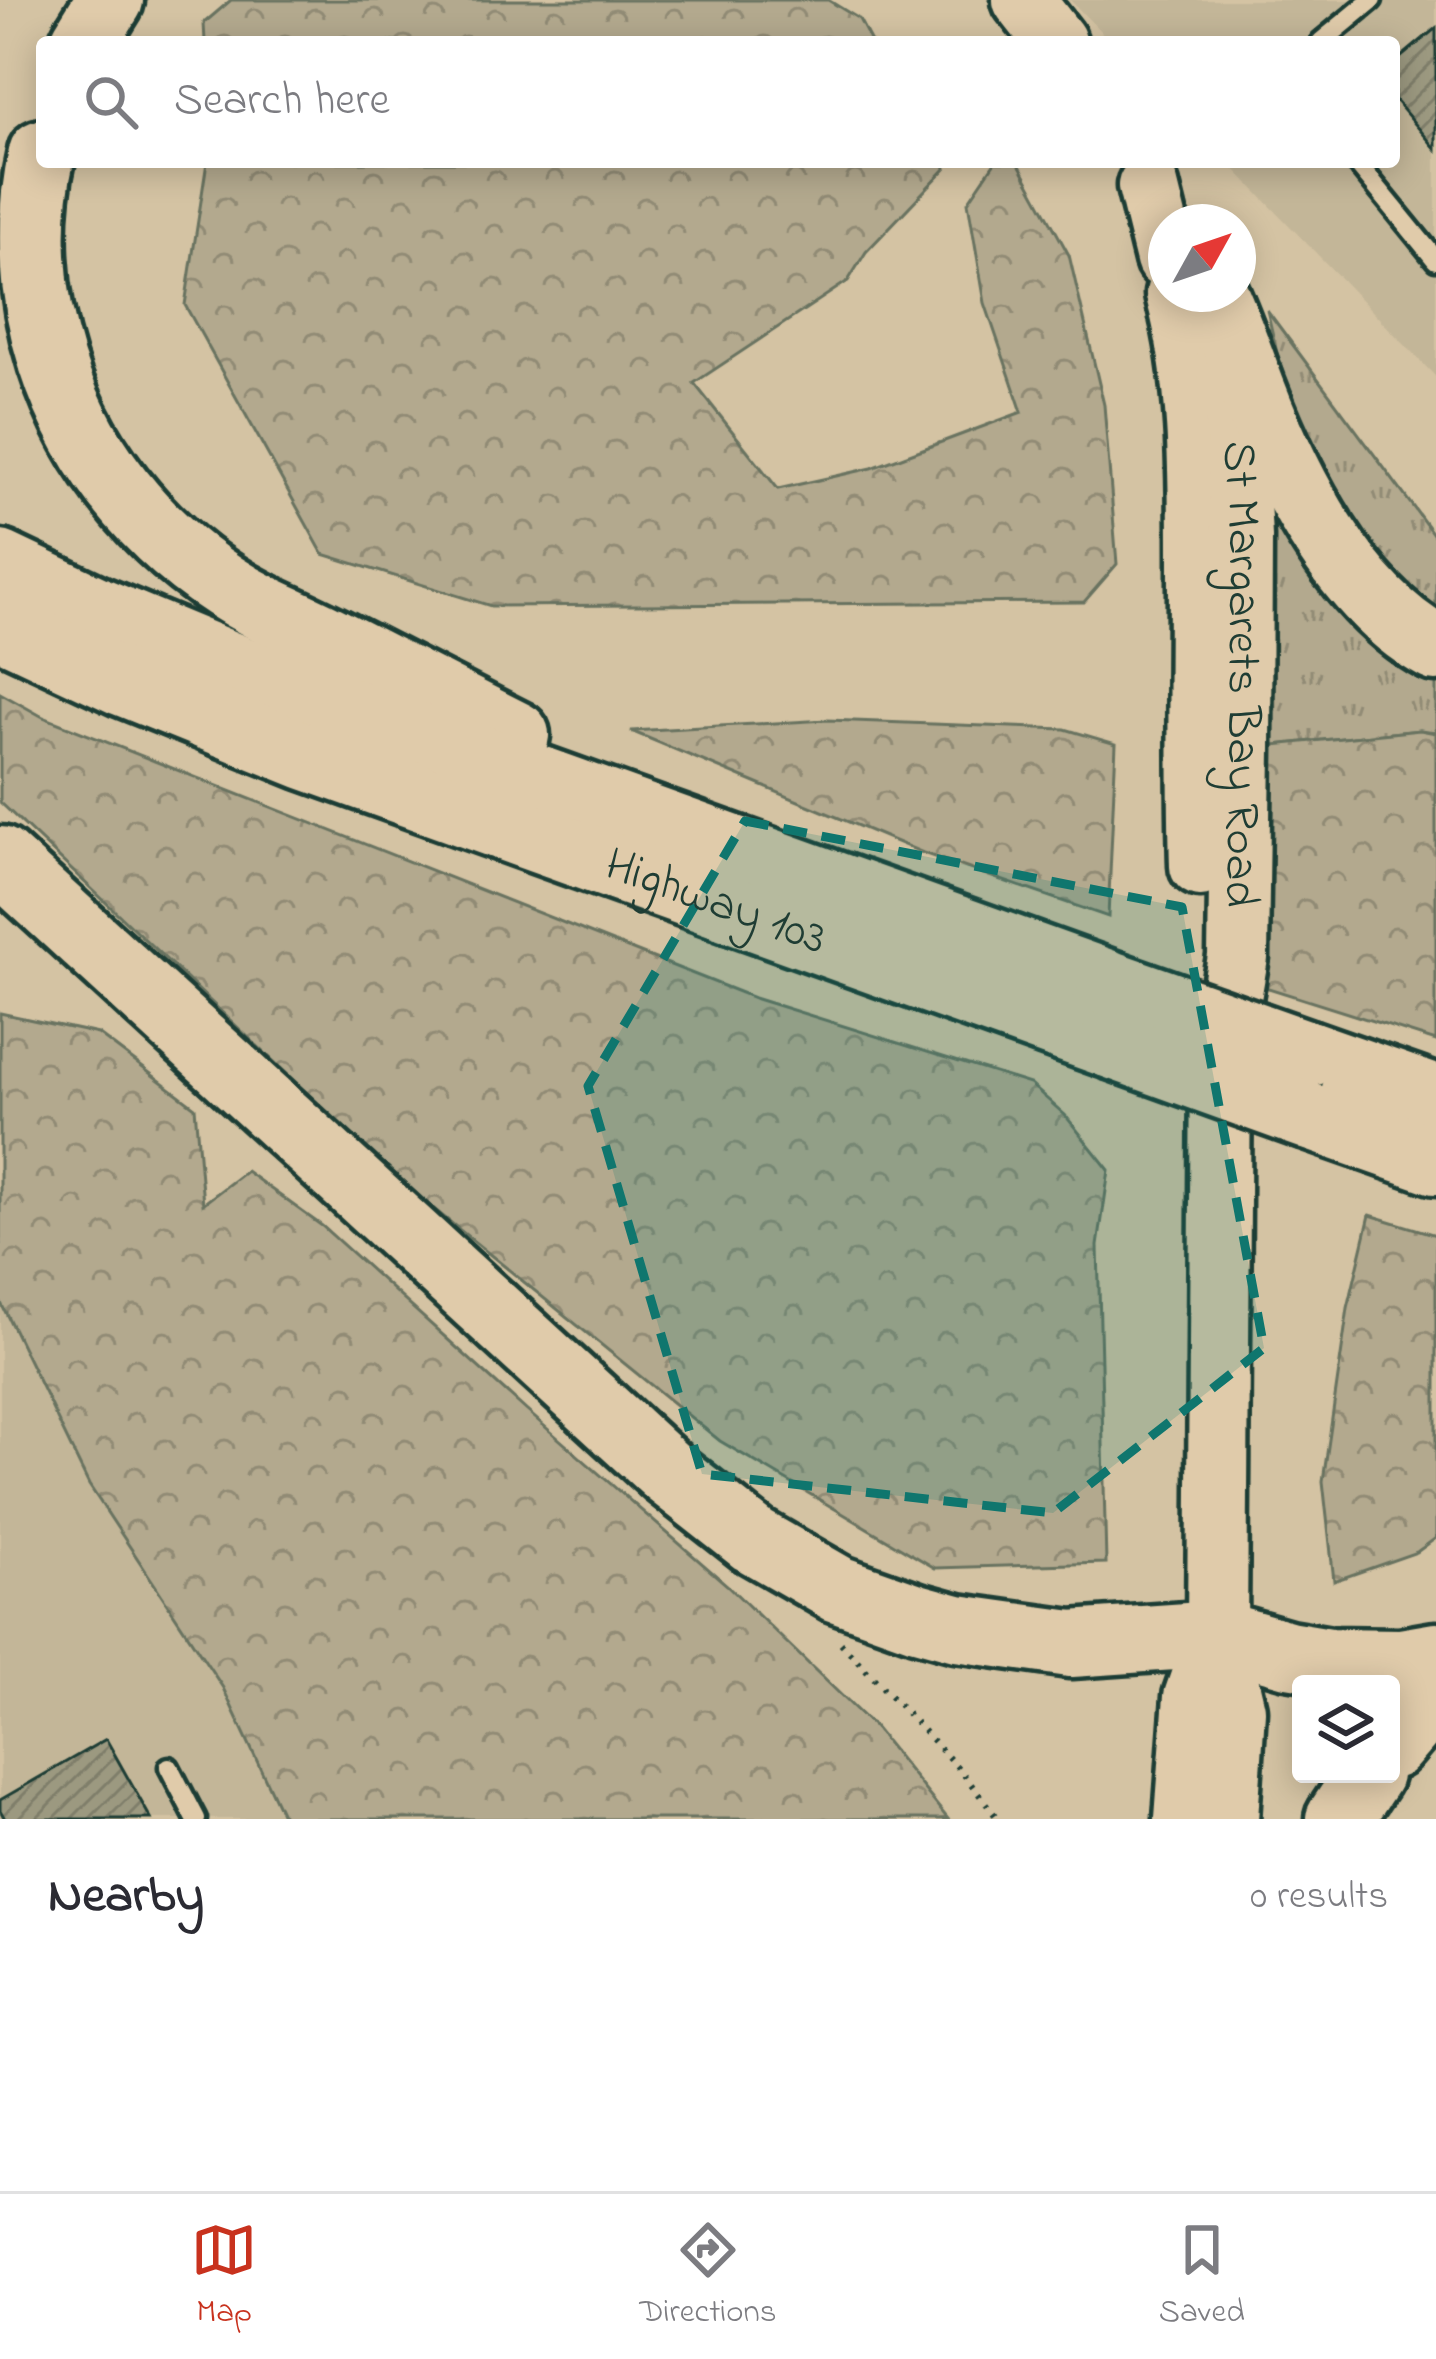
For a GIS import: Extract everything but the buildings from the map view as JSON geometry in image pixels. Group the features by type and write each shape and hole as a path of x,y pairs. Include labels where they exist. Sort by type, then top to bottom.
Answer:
{"highway":[{"path":"88,36 110,0"},
{"path":"39,168 33,252 36,294 50,356 83,435 118,488 160,535 208,574 260,606 633,796 822,882"},
{"path":"1220,312 1296,485 1340,560 1378,605 1436,648"},
{"name":"Highway 103","path":"0,564 280,686 822,882 1111,1014"},
{"name":"Highway 103","path":"0,625 124,683 304,756 1111,1014 1309,1085 1436,1161"},
{"path":"0,860 668,1474 752,1540 838,1589 957,1628 1071,1644 1217,1634 1330,1661 1401,1662 1436,1656"},
{"name":"Highway 103","path":"1309,1085 1436,1099"},
{"path":"1400,1736 1436,1694"},
{"path":"1339,1819 1363,1783"}],"main road":[{"name":"St Margarets Bay Road","path":"1180,312 1195,390 1199,486 1202,948 1222,1056"},
{"name":"St Margarets Bay Road","path":"1216,312 1235,415 1242,537 1238,957 1222,1056 1217,1634 1235,1711 1228,1819"},
{"name":"St Margarets Bay Road","path":"1185,1819 1194,1697 1217,1634"}],"lane":[{"path":"1328,36 1372,0"},
{"path":"1361,168 1436,260"},
{"path":"169,1768 196,1819"}],"path":[{"path":"835,1636 961,1771 998,1819"}],"highlighted area":[{"path":"745,821 1182,907 1264,1348 1053,1513 702,1474 588,1086"}],"shaded area":[{"path":"1070,0 1436,0 1436,377 1234,168 1400,168 1400,36 1105,36"},
{"path":"0,1301 89,1485 223,1688 284,1819 0,1819"}],"green space":[{"path":"231,0 828,0 859,19 868,36 205,36 204,23"},
{"path":"206,168 946,168 866,252 848,281 694,383 778,489 872,468 1022,412 985,303 968,202 991,168 1021,168 1069,255 1104,405 1117,564 1084,602 491,606 323,554 185,305"},
{"path":"1267,310 1436,538 1436,615 1350,529 1294,426"},
{"path":"1260,466 1436,678 1436,732 1255,747"},
{"path":"0,693 43,717 754,998 1030,1084 1065,1115 1109,1170 1098,1246 1106,1563 935,1568 720,1441 403,1184 0,802"},
{"path":"827,720 1065,729 1116,744 1108,917 923,853 631,731"},
{"path":"1420,730 1436,733 1436,1041 1265,987 1255,747"},
{"path":"0,1013 98,1034 195,1107 203,1204 246,1171 322,1226 727,1585 874,1727 948,1819 284,1819 223,1688 89,1485 0,1301"},
{"path":"1370,1215 1436,1235 1436,1538 1417,1552 1334,1581 1323,1481 1348,1308"}]}
